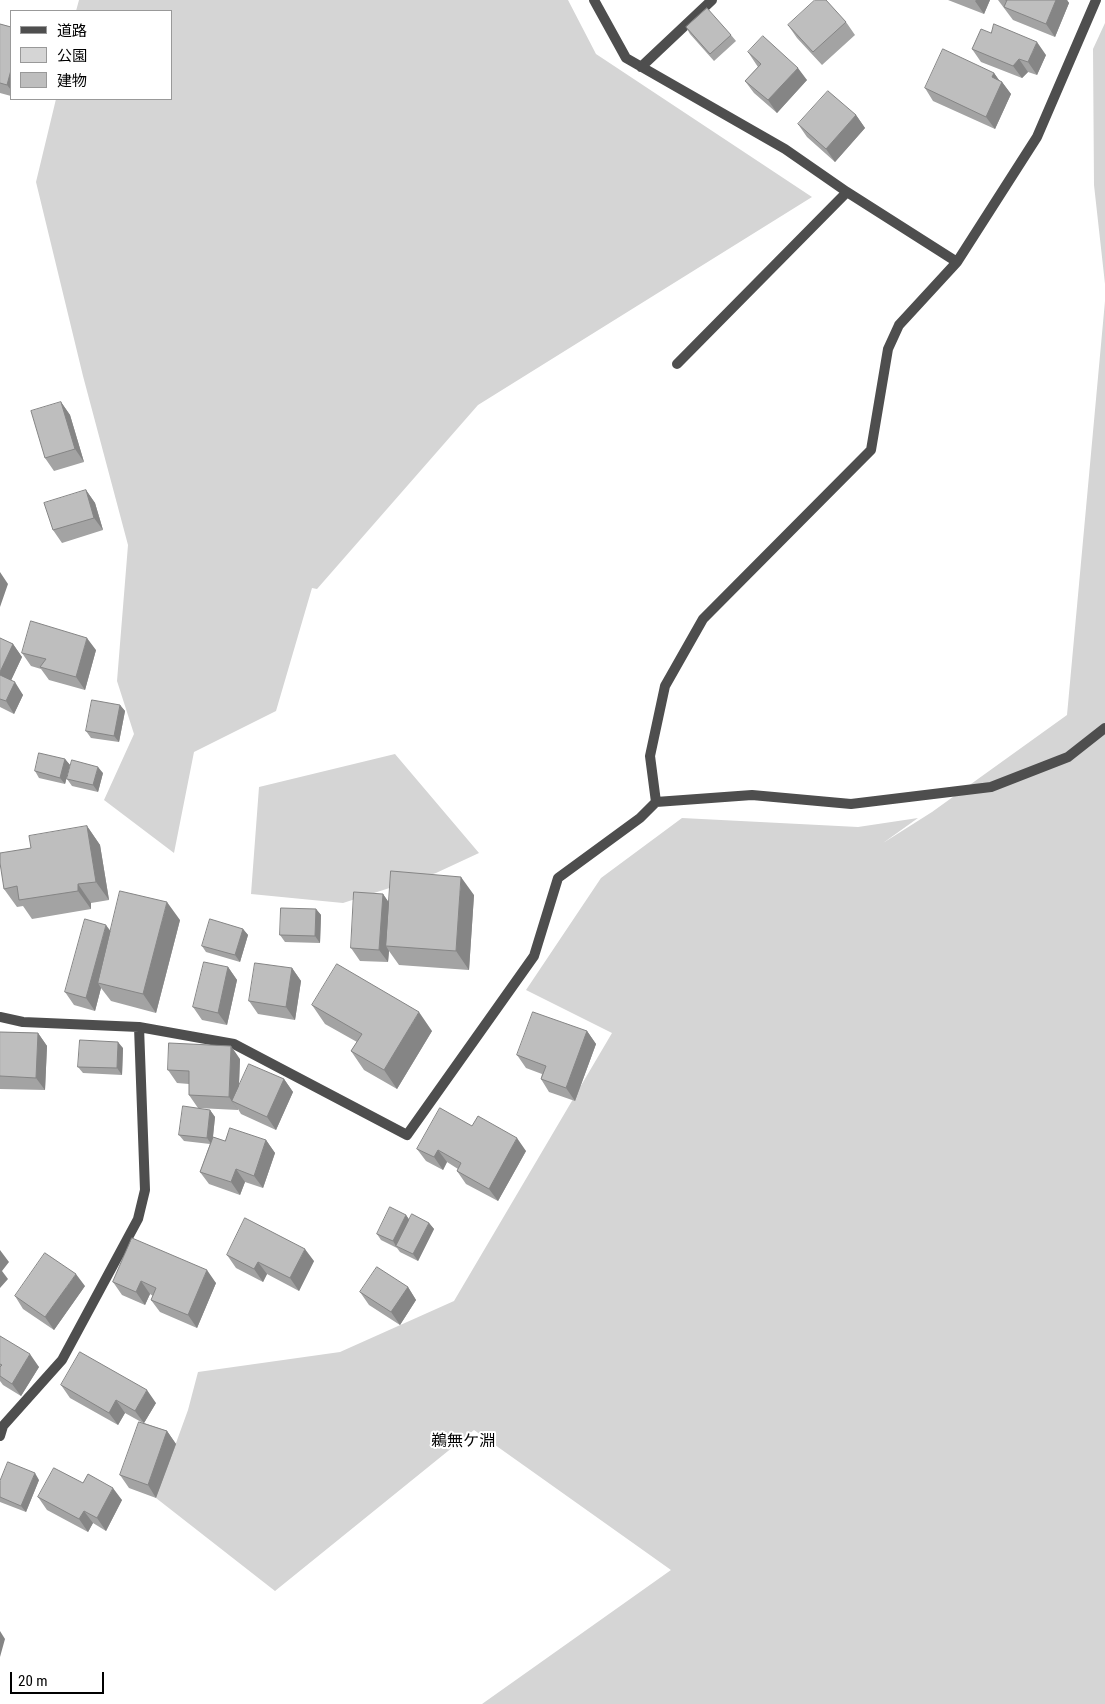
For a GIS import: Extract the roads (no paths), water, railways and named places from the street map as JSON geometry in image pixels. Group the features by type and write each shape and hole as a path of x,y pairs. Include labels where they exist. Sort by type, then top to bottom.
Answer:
{"street":[{"path":"594,0 626,58 785,149 847,192 957,262"},
{"path":"641,67 712,0"},
{"path":"656,802 650,756 664,686 703,618 871,450 888,349 899,325 957,262 1036,137 1096,0"},
{"path":"677,364 847,192"},
{"path":"0,1017 23,1022 139,1028 234,1044 407,1135 534,956 558,878 640,818 656,802 752,795 851,804 991,787 1068,756 1105,728"},
{"path":"1,1429 62,1360 138,1219 145,1190 139,1028"}],"district":[{"name":"鵜無ケ淵","path":"463,1442"}]}
